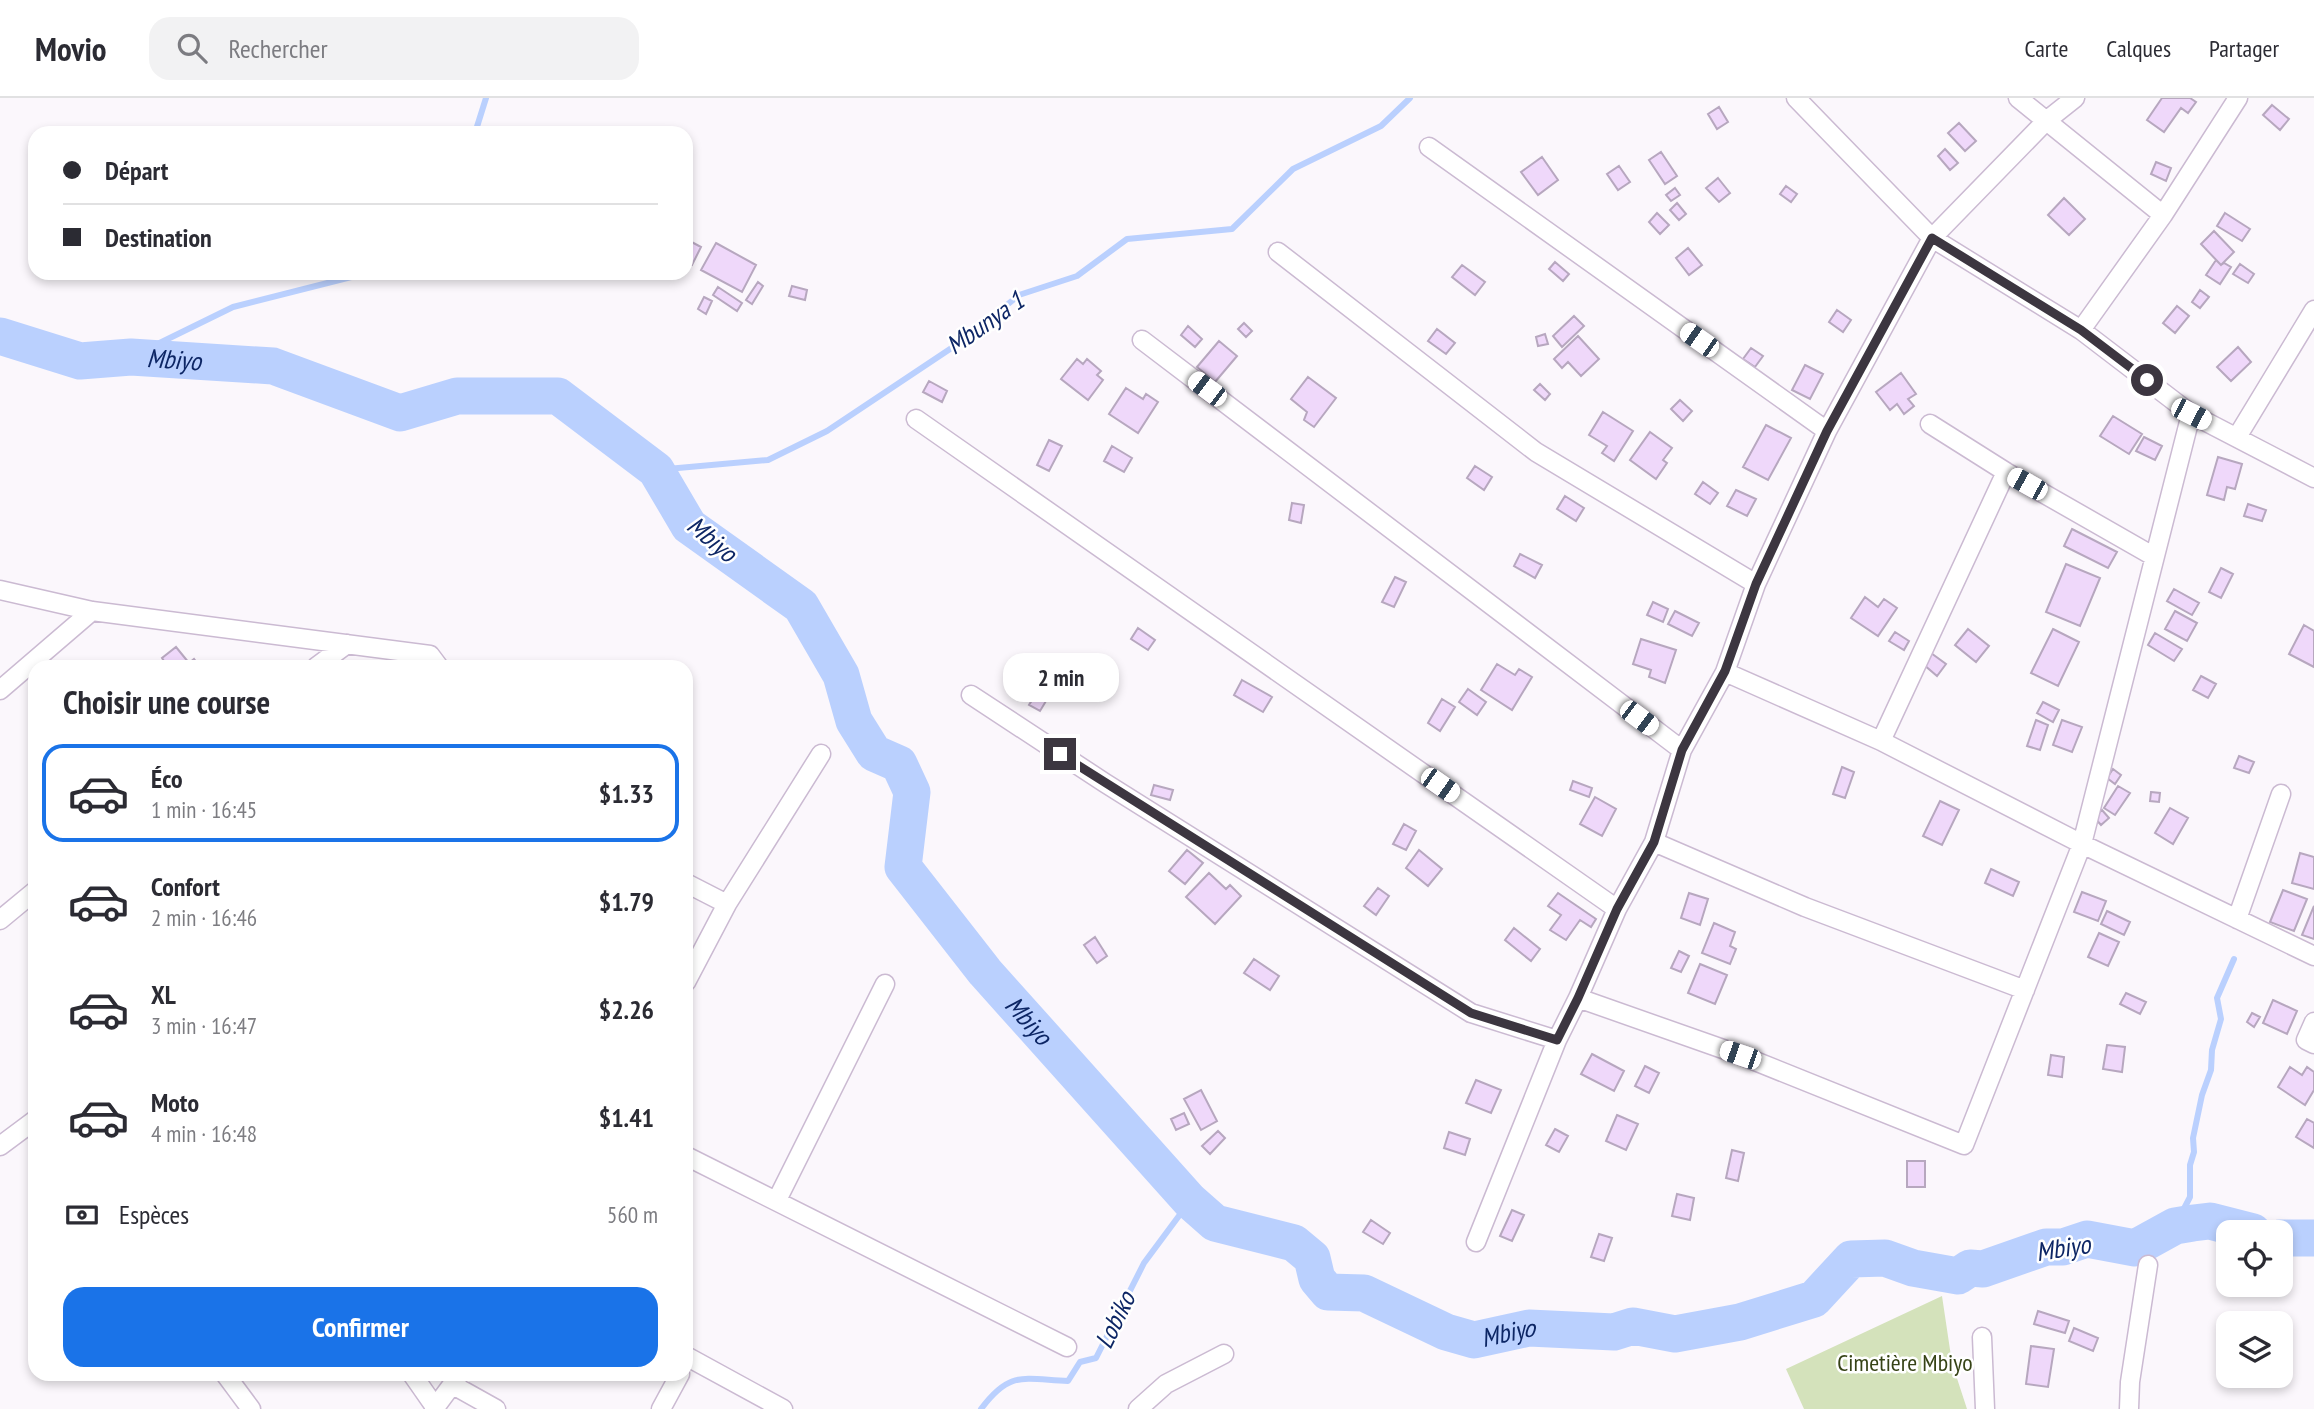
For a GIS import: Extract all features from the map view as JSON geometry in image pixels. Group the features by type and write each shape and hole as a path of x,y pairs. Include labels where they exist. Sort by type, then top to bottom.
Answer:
{"street":[{"path":"1796,98 1932,238 2081,330 2191,414 2314,478"},
{"path":"2018,98 2163,215"},
{"path":"1476,1242 1557,1040 1617,909 1654,842 1682,750 1725,671 1756,584 1827,431 1932,238 2046,121 2075,98"},
{"path":"2081,330 2163,215 2232,100"},
{"path":"1429,147 1827,431"},
{"path":"1278,252 1536,452 1756,584"},
{"path":"2237,437 2314,310"},
{"path":"1142,340 1682,750"},
{"path":"1578,998 1740,1055 1964,1145 2082,844 2191,414"},
{"path":"916,419 1617,909"},
{"path":"1930,424 2006,472 2153,556"},
{"path":"1881,741 2006,472"},
{"path":"0,590 92,611 430,655 434,660"},
{"path":"35,660 92,611"},
{"path":"325,660 347,644"},
{"path":"0,690 28,666"},
{"path":"1725,671 1881,741 2082,844 2314,956"},
{"path":"971,695 1105,783 1471,1013 1557,1040"},
{"path":"693,969 727,904 821,754"},
{"path":"2237,919 2281,794"},
{"path":"1654,842 1805,907 2025,989"},
{"path":"693,887 727,904"},
{"path":"0,920 28,897"},
{"path":"776,1200 885,984"},
{"path":"2314,1022 2306,1040 2314,1044"},
{"path":"0,1146 28,1125"},
{"path":"693,1159 1067,1347"},
{"path":"2129,1409 2130,1382 2148,1265"},
{"path":"1982,1337 1985,1409"},
{"path":"1138,1409 1166,1384 1224,1354"},
{"path":"693,1361 783,1409"},
{"path":"230,1381 251,1409"},
{"path":"417,1381 434,1408 455,1381"},
{"path":"460,1381 496,1409"},
{"path":"662,1409 676,1381"}],"green space":[{"name":"Cimetière Mbiyo","path":"1942,1296 1952,1363 1967,1409 1804,1409 1786,1369"}],"building":[{"path":"2162,98 2190,98 2196,102 2188,113 2181,108 2164,132 2147,120"},
{"path":"2272,105 2289,119 2280,130 2263,115"},
{"path":"1719,107 1728,122 1717,129 1708,114"},
{"path":"1959,123 1976,141 1965,151 1948,133"},
{"path":"1945,149 1958,163 1950,170 1938,156"},
{"path":"1661,152 1677,176 1665,184 1649,160"},
{"path":"1542,157 1558,180 1538,195 1521,172"},
{"path":"2156,162 2171,168 2166,181 2151,174"},
{"path":"1619,166 1630,182 1618,190 1607,174"},
{"path":"1718,178 1730,193 1719,202 1706,188"},
{"path":"1786,186 1797,194 1791,202 1780,194"},
{"path":"1675,188 1680,195 1671,201 1666,195"},
{"path":"2064,198 2085,219 2069,235 2048,215"},
{"path":"1677,203 1686,214 1679,220 1670,210"},
{"path":"1657,213 1669,225 1660,234 1649,222"},
{"path":"2225,213 2250,229 2242,241 2217,226"},
{"path":"2214,231 2234,252 2221,265 2201,244"},
{"path":"693,243 701,247 693,263"},
{"path":"716,243 756,265 742,292 701,270"},
{"path":"1688,248 1702,265 1689,275 1676,258"},
{"path":"2216,260 2221,265 2224,263 2231,267 2220,284 2206,275"},
{"path":"1555,262 1569,274 1563,281 1549,269"},
{"path":"2240,264 2254,274 2248,283 2233,274"},
{"path":"1462,265 1485,282 1475,295 1452,277"},
{"path":"758,282 763,286 752,304 746,300"},
{"path":"792,286 807,290 805,300 789,296"},
{"path":"718,287 742,303 737,311 713,295"},
{"path":"2200,290 2209,297 2200,308 2192,302"},
{"path":"704,297 712,301 706,314 698,309"},
{"path":"2177,306 2189,316 2175,333 2163,323"},
{"path":"1837,310 1851,320 1843,332 1829,322"},
{"path":"1574,316 1584,326 1562,347 1553,336"},
{"path":"1244,323 1252,331 1246,337 1238,329"},
{"path":"1188,326 1202,339 1195,347 1181,335"},
{"path":"1437,329 1455,343 1446,354 1428,341"},
{"path":"1545,334 1548,344 1538,346 1536,337"},
{"path":"1578,336 1599,359 1581,376 1568,362 1562,368 1554,359"},
{"path":"1219,341 1237,356 1215,382 1197,367"},
{"path":"2238,347 2251,362 2231,381 2217,367"},
{"path":"1751,348 1763,356 1755,367 1743,359"},
{"path":"1077,359 1083,364 1087,359 1101,371 1097,375 1103,380 1088,400 1061,379"},
{"path":"1805,365 1823,374 1810,399 1792,390"},
{"path":"1901,373 1916,394 1908,399 1914,406 1904,414 1897,404 1890,410 1876,392"},
{"path":"1308,377 1336,398 1314,427 1304,420 1307,412 1291,399"},
{"path":"929,381 947,391 942,402 923,392"},
{"path":"1540,384 1550,394 1545,400 1534,390"},
{"path":"1126,388 1143,399 1146,394 1158,402 1138,433 1109,414"},
{"path":"1680,400 1692,411 1683,421 1671,409"},
{"path":"1603,412 1633,431 1614,461 1602,453 1607,446 1589,435"},
{"path":"2113,416 2142,434 2129,454 2100,436"},
{"path":"1766,425 1791,438 1768,480 1743,467"},
{"path":"1650,432 1672,448 1663,460 1667,463 1656,479 1630,460"},
{"path":"2144,437 2162,446 2155,460 2136,451"},
{"path":"1049,440 1062,446 1049,471 1037,465"},
{"path":"1112,446 1132,458 1124,472 1104,461"},
{"path":"2218,457 2242,464 2235,489 2227,487 2224,500 2207,495"},
{"path":"1475,466 1492,477 1484,490 1467,478"},
{"path":"1703,482 1718,493 1710,504 1695,494"},
{"path":"1736,490 1756,499 1747,516 1727,506"},
{"path":"1565,496 1584,508 1576,521 1557,509"},
{"path":"1292,503 1304,505 1301,523 1289,520"},
{"path":"2248,504 2266,510 2262,521 2244,516"},
{"path":"2072,529 2117,552 2108,568 2064,546"},
{"path":"1520,554 1542,565 1535,578 1514,566"},
{"path":"2066,564 2100,578 2080,626 2046,612"},
{"path":"2221,568 2233,574 2221,598 2209,592"},
{"path":"1395,577 1406,582 1394,607 1382,602"},
{"path":"2174,589 2199,603 2192,615 2167,601"},
{"path":"1865,597 1878,607 1884,599 1897,608 1878,636 1851,618"},
{"path":"1653,602 1668,609 1663,622 1647,615"},
{"path":"1675,611 1699,623 1692,636 1668,624"},
{"path":"2175,611 2197,623 2187,641 2165,629"},
{"path":"2304,625 2314,631 2314,667 2289,654"},
{"path":"1138,628 1155,640 1148,650 1131,639"},
{"path":"1968,629 1989,646 1976,662 1955,645"},
{"path":"2053,629 2079,642 2058,686 2031,673"},
{"path":"1895,632 1909,641 1904,650 1889,641"},
{"path":"2155,633 2182,649 2174,661 2148,645"},
{"path":"1641,639 1676,650 1665,683 1649,677 1651,670 1633,664"},
{"path":"176,647 187,660 163,660 162,658"},
{"path":"1931,653 1946,664 1937,676 1923,664"},
{"path":"1497,664 1515,675 1519,669 1532,677 1512,710 1481,690"},
{"path":"1043,669 1063,678 1057,691 1037,682"},
{"path":"2201,676 2216,684 2208,698 2193,690"},
{"path":"1242,680 1272,697 1263,712 1234,695"},
{"path":"1039,689 1049,696 1040,711 1029,705"},
{"path":"1468,689 1486,702 1477,715 1459,702"},
{"path":"1442,699 1455,707 1440,731 1428,723"},
{"path":"2043,702 2059,710 2053,722 2037,713"},
{"path":"2036,720 2048,725 2040,750 2027,746"},
{"path":"2062,720 2082,727 2072,752 2053,745"},
{"path":"2239,756 2254,762 2249,773 2234,768"},
{"path":"1842,767 1854,772 1845,798 1833,794"},
{"path":"2113,769 2121,775 2115,784 2107,778"},
{"path":"1573,781 1592,788 1589,797 1570,790"},
{"path":"1154,785 1173,790 1170,800 1151,795"},
{"path":"2118,786 2130,793 2115,815 2104,808"},
{"path":"2151,792 2160,793 2159,802 2150,801"},
{"path":"1595,797 1616,809 1602,836 1580,824"},
{"path":"1940,801 1959,810 1942,845 1923,836"},
{"path":"2170,808 2188,818 2173,844 2155,833"},
{"path":"2102,810 2109,818 2101,825 2094,817"},
{"path":"1404,824 1416,831 1406,850 1393,844"},
{"path":"1187,850 1203,863 1185,884 1169,871"},
{"path":"1419,850 1442,869 1428,886 1406,868"},
{"path":"2300,853 2314,857 2314,889 2292,883"},
{"path":"1991,869 2019,882 2013,896 1985,883"},
{"path":"1209,873 1226,889 1230,885 1241,896 1215,924 1186,897"},
{"path":"1378,888 1389,896 1376,915 1364,906"},
{"path":"2283,890 2307,899 2294,931 2270,922"},
{"path":"2082,892 2106,901 2098,921 2074,912"},
{"path":"1558,893 1596,919 1591,927 1580,920 1566,940 1550,930 1561,915 1548,906"},
{"path":"1689,893 1708,899 1700,925 1681,918"},
{"path":"2314,906 2314,939 2302,935"},
{"path":"2107,911 2130,922 2124,935 2101,924"},
{"path":"1714,923 1735,932 1730,946 1736,949 1730,964 1702,953"},
{"path":"1514,928 1540,949 1531,961 1505,940"},
{"path":"2099,933 2119,942 2108,966 2088,957"},
{"path":"1095,937 1107,956 1097,963 1084,945"},
{"path":"1679,951 1689,956 1681,972 1671,968"},
{"path":"1254,959 1279,976 1270,990 1244,973"},
{"path":"1700,964 1727,975 1715,1004 1688,993"},
{"path":"2126,993 2146,1002 2140,1014 2120,1004"},
{"path":"2273,1000 2297,1011 2287,1034 2263,1023"},
{"path":"2252,1013 2260,1017 2254,1027 2247,1022"},
{"path":"2107,1045 2125,1047 2122,1072 2103,1069"},
{"path":"1592,1054 1624,1071 1614,1091 1581,1074"},
{"path":"2051,1055 2064,1057 2062,1077 2048,1075"},
{"path":"1645,1066 1659,1073 1649,1093 1635,1086"},
{"path":"2290,1067 2302,1075 2307,1067 2314,1072 2314,1090 2305,1105 2278,1087"},
{"path":"1476,1080 1501,1090 1491,1113 1466,1103"},
{"path":"1201,1090 1217,1121 1201,1130 1184,1099"},
{"path":"1184,1113 1189,1124 1176,1130 1171,1119"},
{"path":"1617,1115 1638,1124 1626,1150 1606,1141"},
{"path":"2307,1119 2314,1123 2314,1148 2296,1137"},
{"path":"1555,1129 1568,1136 1559,1152 1546,1145"},
{"path":"1218,1131 1225,1138 1210,1154 1202,1146"},
{"path":"1449,1132 1470,1139 1465,1155 1444,1148"},
{"path":"1732,1150 1744,1153 1738,1181 1726,1178"},
{"path":"1907,1161 1925,1161 1925,1187 1907,1187"},
{"path":"1677,1194 1694,1198 1690,1220 1672,1216"},
{"path":"1512,1210 1524,1215 1512,1241 1500,1236"},
{"path":"1371,1220 1390,1233 1383,1244 1363,1232"},
{"path":"1599,1234 1612,1238 1604,1261 1591,1257"},
{"path":"2038,1311 2069,1321 2065,1333 2034,1324"},
{"path":"2074,1328 2098,1338 2093,1351 2069,1341"},
{"path":"2031,1346 2054,1349 2048,1387 2026,1384"}],"waterway":[{"path":"477,126 486,98"},
{"name":"Mbunya 1","path":"656,470 768,460 827,431 965,339 1019,295 1077,276 1127,239 1232,229 1293,169 1381,126 1410,98"},
{"path":"131,357 233,307 339,280"},
{"name":"Mbiyo","path":"0,336 80,361 131,357 273,366 400,413 457,396 558,396 656,470 689,526 801,606 841,675 854,721 874,753 899,764 912,792 903,867 985,972 1190,1201 1215,1223 1294,1243 1312,1258 1317,1279 1328,1292 1364,1293 1446,1332 1474,1340 1529,1328 1614,1332 1633,1326 1675,1334 1740,1322 1814,1299 1851,1259 1885,1258 1913,1268 1958,1276 1970,1268 1983,1269 2046,1247 2063,1247 2087,1239 2135,1248 2175,1226 2216,1223"},
{"path":"2175,1226 2190,1197 2193,1138 2221,1019 2217,998 2234,959"},
{"name":"Lobiko","path":"981,1409 1009,1382 1028,1379 1068,1381 1080,1362 1096,1358 1144,1263 1190,1201"},
{"name":"Mbiyo","path":"2293,1238 2314,1238"}],"route":[{"path":"1060,754 1471,1013 1557,1040 1617,909 1654,842 1682,750 1725,671 1756,584 1827,431 1932,238 2081,330 2147,380"}]}
